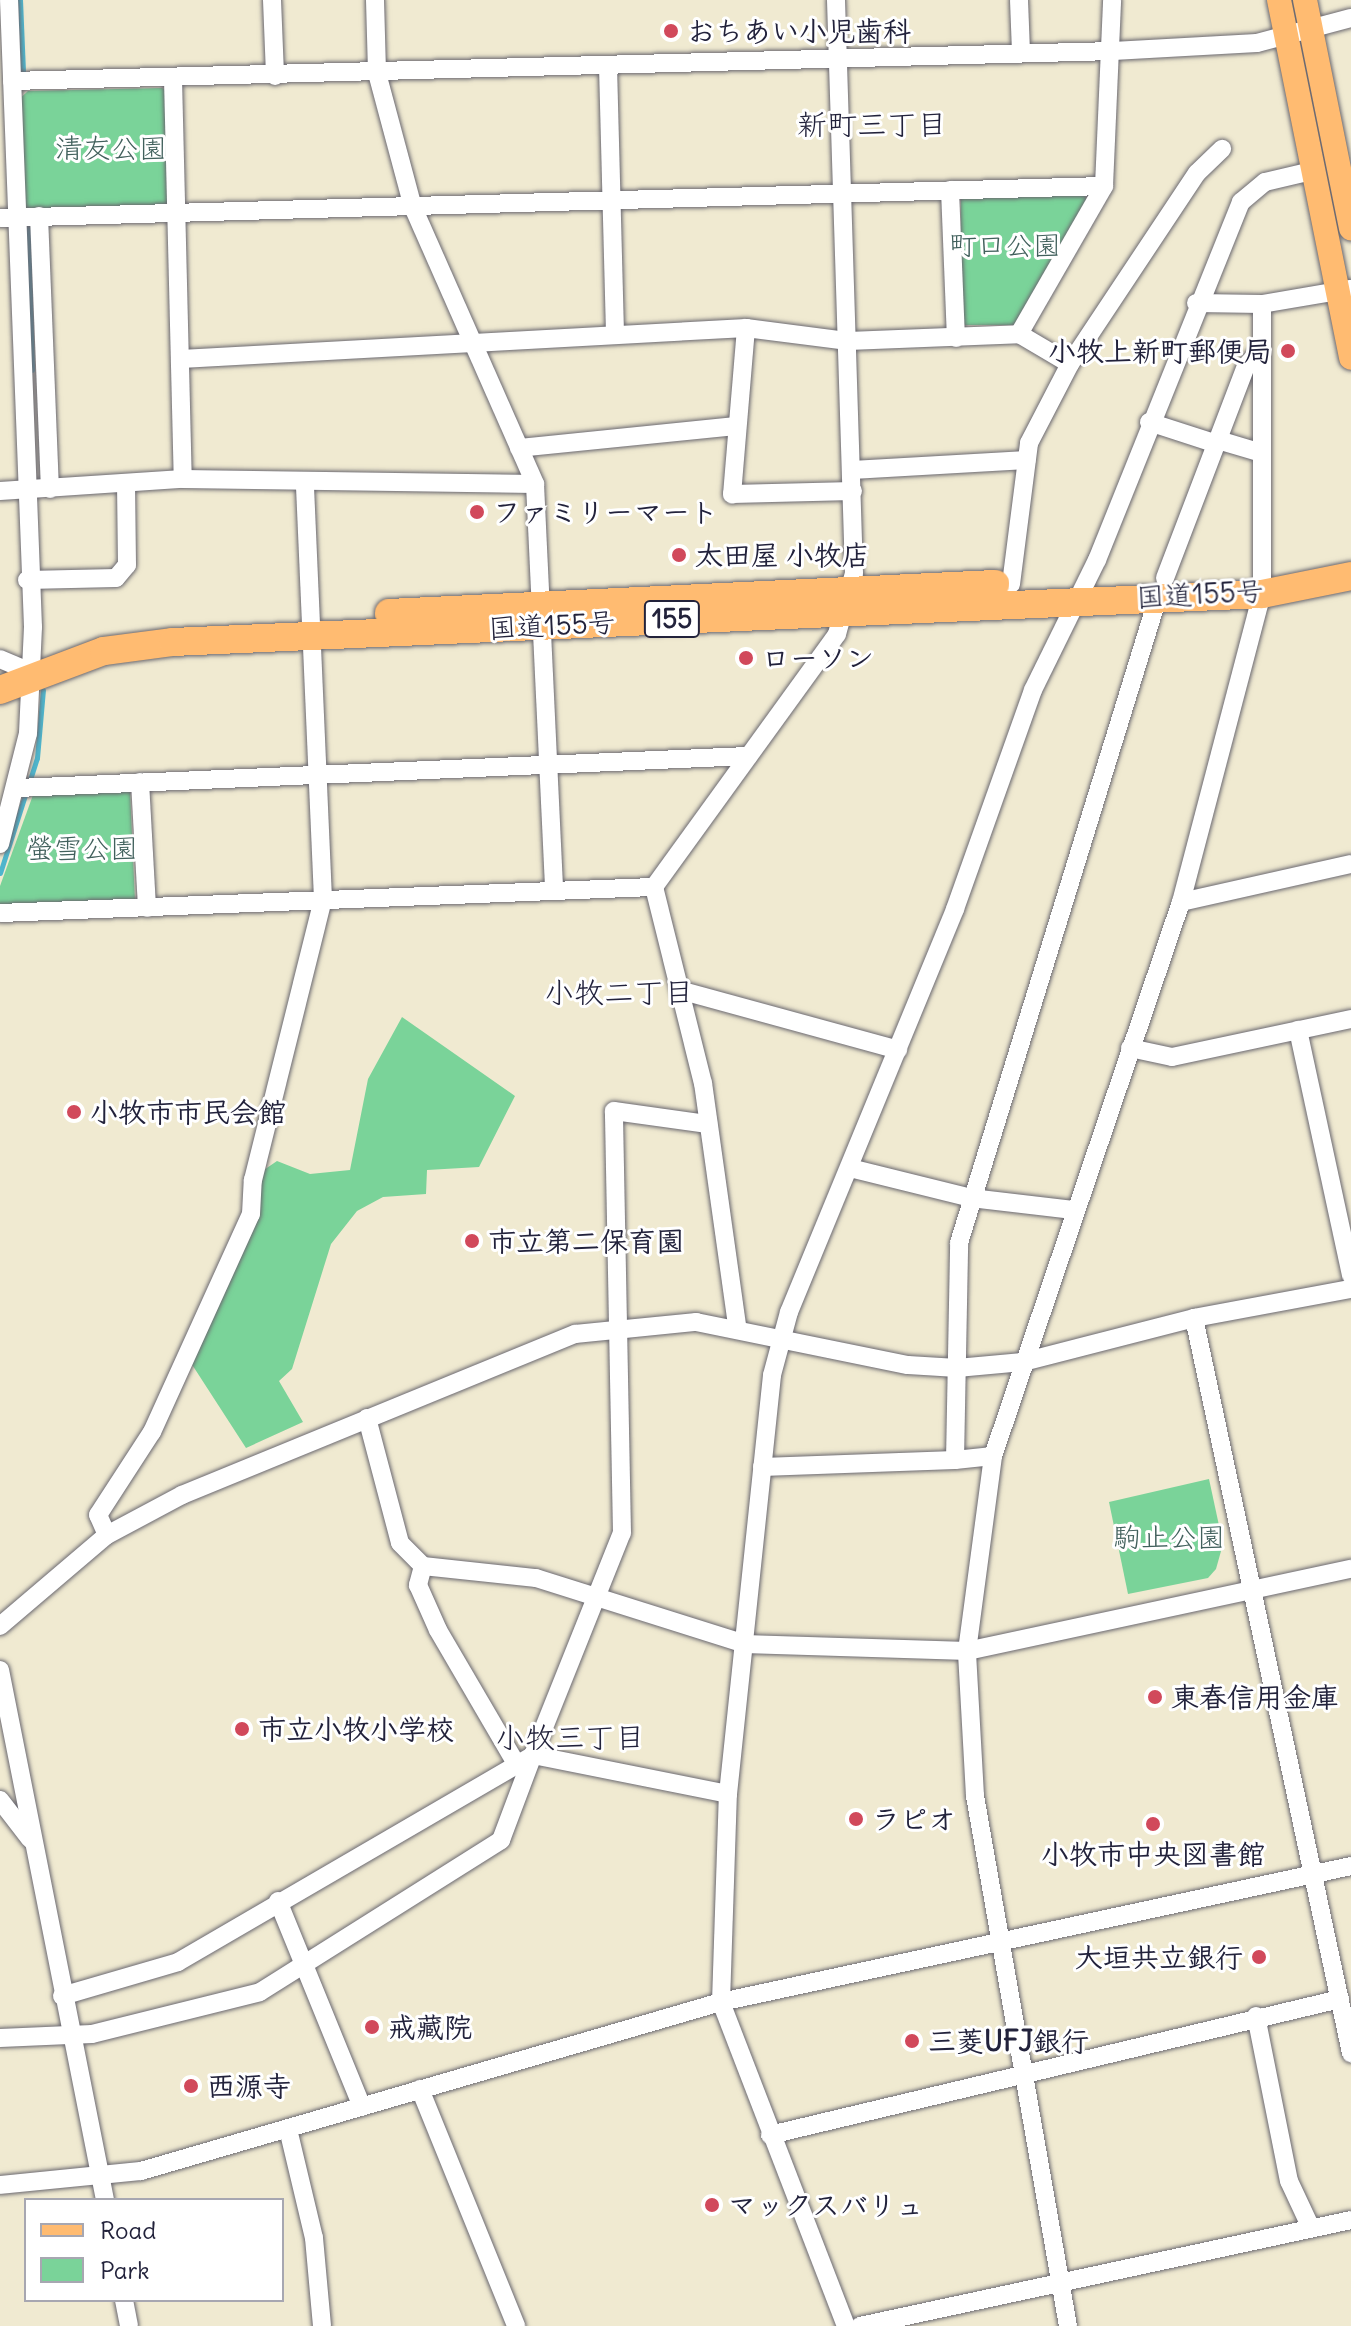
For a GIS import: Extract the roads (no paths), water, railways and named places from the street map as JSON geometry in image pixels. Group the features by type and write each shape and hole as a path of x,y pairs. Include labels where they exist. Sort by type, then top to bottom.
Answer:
{"highway":[{"name":"国道155号","path":"1262,584 1351,556"},
{"name":"国道155号","path":"0,690 15,663 102,632 312,626 1262,584 1351,576"},
{"name":"国道155号","path":"849,600 1011,584 1081,591"}],"main road":[{"path":"1279,0 1312,171 1344,291 1351,358"},
{"path":"1305,0 1351,228"}],"street":[{"path":"0,844 26,788 15,663 27,580 20,356 7,217 9,0"},
{"path":"272,0 275,76"},
{"path":"375,0 377,73 413,207 535,484 554,890"},
{"path":"654,887 748,756 849,600 853,491 836,0"},
{"path":"1019,0 1021,53"},
{"path":"1019,334 1104,186 1113,51 1112,0"},
{"path":"8,86 1113,51 1257,43 1310,26 1351,18"},
{"path":"608,66 615,334"},
{"path":"173,79 183,479"},
{"path":"1011,584 1027,460 1070,364 1197,173 1222,149"},
{"path":"846,2326 721,2002 728,1794 762,1467 781,1338 898,1050 1033,690 1081,591 1196,303 1241,202 1265,182 1312,171"},
{"path":"7,217 1104,186"},
{"path":"950,190 956,338"},
{"path":"39,216 50,489"},
{"path":"1196,303 1262,304 1344,291"},
{"path":"1068,2326 975,1796 967,1651 993,1456 1073,1210 1181,902 1262,584 1262,304"},
{"path":"181,359 472,340 746,328 848,341 1019,334 1070,364"},
{"path":"746,328 732,494 853,491"},
{"path":"955,1460 959,1243 971,1198 1161,588 1246,366 1262,349"},
{"path":"0,357 20,356"},
{"path":"1149,422 1262,453"},
{"path":"519,448 737,426"},
{"path":"852,470 1027,460"},
{"path":"0,491 183,479 535,484"},
{"path":"107,1535 98,1515 152,1432 251,1214 253,1180 323,899 305,481"},
{"path":"27,580 116,578 127,565 126,483"},
{"path":"26,788 748,756"},
{"path":"140,782 147,908"},
{"path":"1181,902 1351,864"},
{"path":"0,913 654,887"},
{"path":"654,887 683,991 708,1124 737,1326"},
{"path":"683,991 898,1050"},
{"path":"1130,1048 1172,1057 1351,1019"},
{"path":"1298,1030 1351,1275"},
{"path":"0,2038 71,2036 260,1992 501,1840 524,1758 596,1601 622,1533 614,1111 708,1124"},
{"path":"850,1168 971,1198 1073,1210"},
{"path":"0,1626 107,1535 182,1495 535,1345 616,1324 737,1326 908,1365 957,1368 1023,1362 1194,1318 1351,1289"},
{"path":"1194,1318 1351,2053"},
{"path":"367,1418 400,1543 423,1566 506,1572 745,1644 967,1651 1351,1569"},
{"path":"762,1467 993,1456"},
{"path":"423,1566 418,1585 438,1630 524,1758"},
{"path":"0,1670 62,1996 105,2198"},
{"path":"62,1996 178,1962 524,1758 728,1794"},
{"path":"0,1800 33,1843"},
{"path":"0,2185 101,2177 288,2129 721,2002 1351,1866"},
{"path":"278,1901 307,1965 362,2107"},
{"path":"770,2135 1023,2073 1185,2040 1256,2016 1340,1999"},
{"path":"1256,2016 1289,2181 1311,2228"},
{"path":"420,2089 516,2326"},
{"path":"288,2129 314,2238 322,2326"},
{"path":"860,2326 1060,2279 1351,2220"},
{"path":"124,2302 129,2326"}],"waterway":[{"path":"20,0 23,71"},
{"path":"28,227 32,370"},
{"path":"0,873 37,758 43,690"}],"place":[{"name":"おちあい小児歯科","path":"671,31"},
{"name":"小牧上新町郵便局","path":"1288,351"},
{"name":"ファミリーマート","path":"477,512"},
{"name":"太田屋 小牧店","path":"679,555"},
{"name":"ローソン","path":"746,658"},
{"name":"小牧市市民会館","path":"74,1112"},
{"name":"市立第二保育園","path":"472,1241"},
{"name":"東春信用金庫","path":"1155,1697"},
{"name":"市立小牧小学校","path":"242,1729"},
{"name":"ラピオ","path":"856,1819"},
{"name":"小牧市中央図書館","path":"1153,1824"},
{"name":"大垣共立銀行","path":"1259,1957"},
{"name":"戒藏院","path":"372,2027"},
{"name":"三菱UFJ銀行","path":"912,2041"},
{"name":"西源寺","path":"191,2086"},
{"name":"マックスバリュ","path":"712,2205"}],"district":[{"name":"新町三丁目","path":"872,124"},
{"name":"小牧二丁目","path":"619,992"},
{"name":"小牧三丁目","path":"570,1737"}],"park label":[{"name":"清友公園","path":"111,148"},
{"name":"町口公園","path":"1005,245"},
{"name":"螢雪公園","path":"82,848"},
{"name":"駒止公園","path":"1169,1537"}]}
